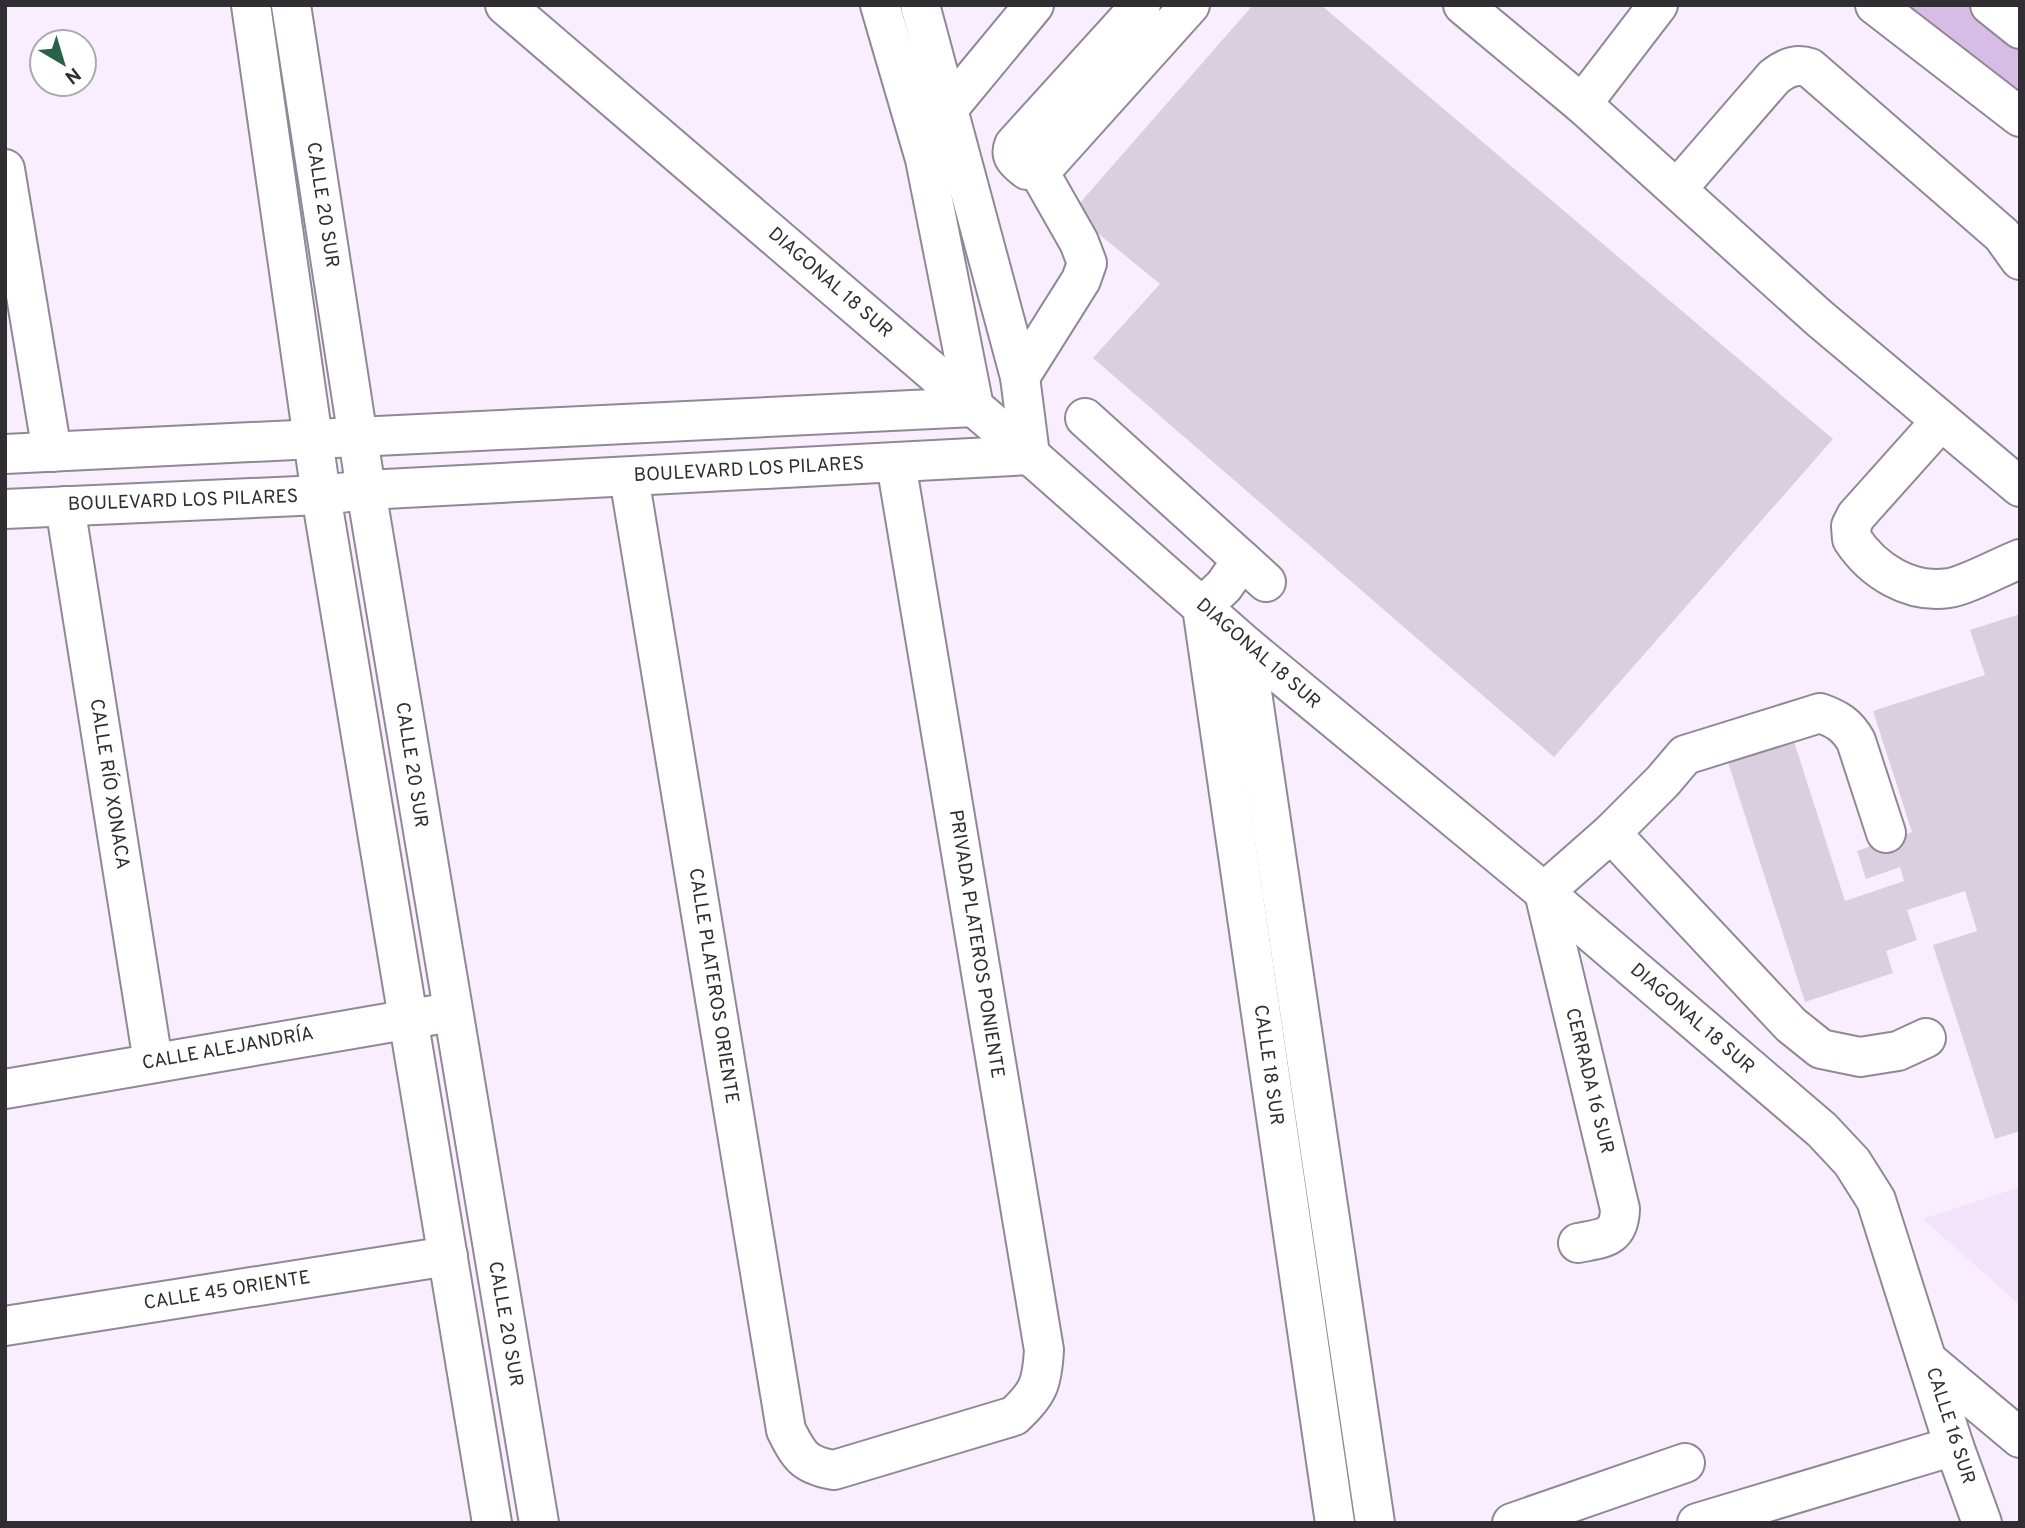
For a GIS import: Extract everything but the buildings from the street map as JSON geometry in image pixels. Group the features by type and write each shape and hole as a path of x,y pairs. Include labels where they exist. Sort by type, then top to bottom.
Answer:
{"street":[{"path":"251,5 321,495 492,1523"},
{"name":"CALLE 20 SUR","path":"291,5 357,435 536,1522"},
{"name":"DIAGONAL 18 SUR","path":"505,5 1030,455 1245,645 1544,892 1822,1130 1852,1162 1876,1200 1927,1360"},
{"path":"5,454 974,407 925,159 880,5"},
{"path":"920,5 1020,377 1030,455"},
{"path":"925,159 948,109 1034,5"},
{"path":"1141,5 1014,145 1012,151 1027,170 1038,170 1048,163 1190,5"},
{"path":"1463,5 1639,153 1819,318 2020,487"},
{"path":"1582,104 1658,5"},
{"path":"1875,5 2020,117"},
{"path":"1990,5 2020,29"},
{"path":"1676,189 1774,77 1783,70 1802,65 1821,77 2002,235 2020,260"},
{"path":"5,169 52,452"},
{"path":"1020,377 1081,281 1087,263 1079,242 1038,170"},
{"path":"1085,418 1254,571 1224,586 1202,607"},
{"path":"1941,421 1856,516 1851,526 1852,539 1891,579 1918,587 1950,588 2020,559"},
{"name":"BOULEVARD LOS PILARES","path":"5,509 321,495 366,490 1030,455"},
{"name":"PRIVADA PLATEROS PONIENTE","path":"834,1470 1014,1416 1040,1388 1044,1350 896,463"},
{"name":"CALLE PLATEROS ORIENTE","path":"629,477 786,1430 804,1459 815,1467 834,1470"},
{"name":"CALLE RÍO XONACA","path":"65,506 153,1062"},
{"name":"CALLE 18 SUR","path":"1202,607 1335,1523"},
{"name":"CALLE 18 SUR","path":"1245,645 1375,1523"},
{"path":"1544,892 1611,833 1685,755 1820,713 1839,720 1850,730 1886,833"},
{"path":"1611,833 1791,1025 1821,1049 1860,1057 1898,1051 1926,1038"},
{"name":"CERRADA 16 SUR","path":"1544,892 1620,1209 1617,1228 1613,1233 1608,1237 1578,1244"},
{"name":"CALLE ALEJANDRÍA","path":"5,1089 409,1018 452,1013"},
{"name":"CALLE 45 ORIENTE","path":"5,1326 448,1256"},
{"name":"CALLE 16 SUR","path":"1927,1360 2020,1438"},
{"name":"CALLE 16 SUR","path":"1927,1360 1982,1523"},
{"path":"1698,1523 1954,1446"},
{"path":"1325,1466 1364,1458"},
{"path":"1512,1523 1685,1463"}],"shaded area":[{"path":"1908,5 1973,5 2020,44 2020,94"},
{"path":"2020,1187 2020,1305 1923,1219"}]}
